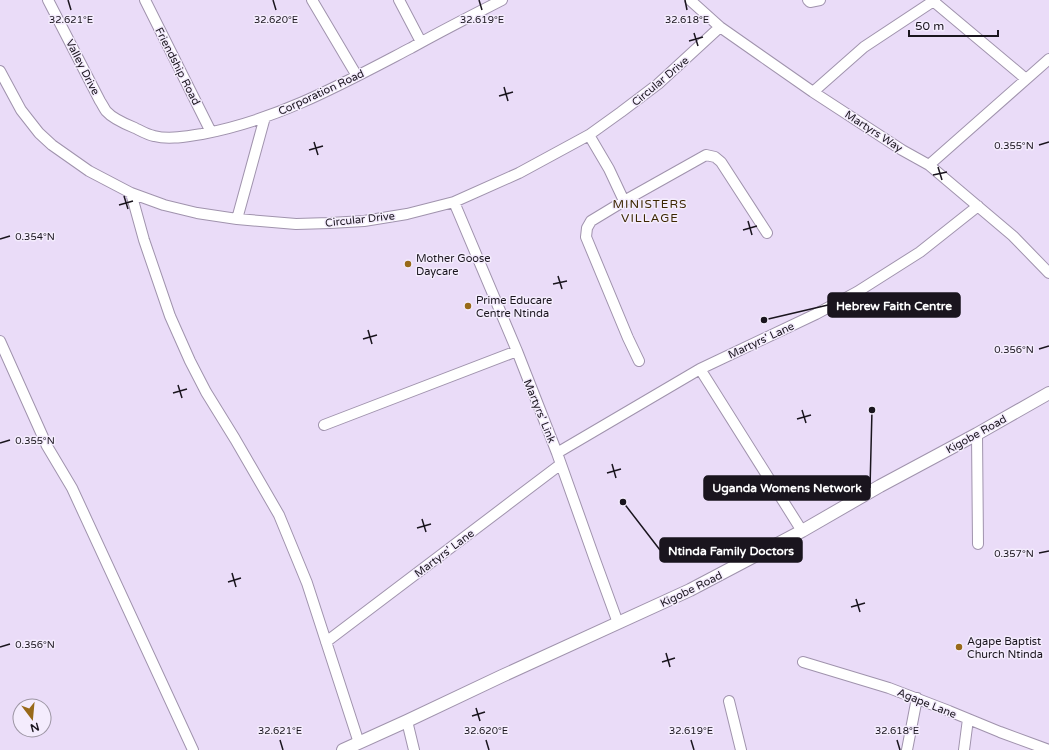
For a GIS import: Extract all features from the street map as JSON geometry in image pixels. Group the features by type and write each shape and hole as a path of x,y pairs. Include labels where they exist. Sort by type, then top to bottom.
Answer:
{"street":[{"name":"Valley Drive","path":"48,0 100,101 108,112"},
{"name":"Friendship Road","path":"145,0 212,132"},
{"path":"312,0 357,76"},
{"path":"399,0 421,42"},
{"name":"Corporation Road","path":"108,112 130,126 154,136 186,137 239,126 307,101 502,0"},
{"name":"Martyrs Way","path":"690,0 720,27 813,92 902,150 929,164 1013,236 1049,273"},
{"path":"808,0 810,2 820,0"},
{"path":"813,92 864,47 934,1 1026,79"},
{"name":"Circular Drive","path":"0,71 21,110 39,133 52,145 89,171 131,193 164,206 197,213 238,218 296,224 364,221 407,214 454,202 519,173 589,135 658,84 720,27"},
{"path":"929,164 1026,79 1047,65"},
{"path":"238,218 265,117"},
{"path":"589,135 609,169 624,201"},
{"path":"639,361 586,236 587,228 591,221 706,155 715,157 721,162 767,233"},
{"path":"131,193 144,240 170,316 190,360 206,392 279,515 307,583 359,743"},
{"name":"Martyrs' Link","path":"454,202 517,351 557,453 618,623"},
{"name":"Martyrs' Lane","path":"557,453 700,369 816,314 857,292 920,252 978,206"},
{"path":"0,341 48,446 72,488 193,750"},
{"path":"324,425 517,351"},
{"path":"700,369 802,531"},
{"name":"Kigobe Road","path":"343,750 690,590 802,531 880,486 977,434 1049,393"},
{"path":"977,434 978,544"},
{"name":"Martyrs' Lane","path":"326,642 561,464"},
{"name":"Agape Lane","path":"803,662 917,698 1000,732 1049,750"},
{"path":"907,750 917,698"},
{"path":"729,701 740,750"},
{"path":"964,750 968,719"},
{"path":"407,721 414,750"}],"place":[{"name":"Mother Goose Daycare","path":"408,264"},
{"name":"Prime Educare Centre Ntinda","path":"468,306"},
{"name":"Hebrew Faith Centre","path":"764,320"},
{"name":"Uganda Womens Network","path":"872,410"},
{"name":"Ntinda Family Doctors","path":"623,502"},
{"name":"Agape Baptist Church Ntinda","path":"959,647"}],"district":[{"name":"MINISTERS VILLAGE","path":"650,211"}]}
